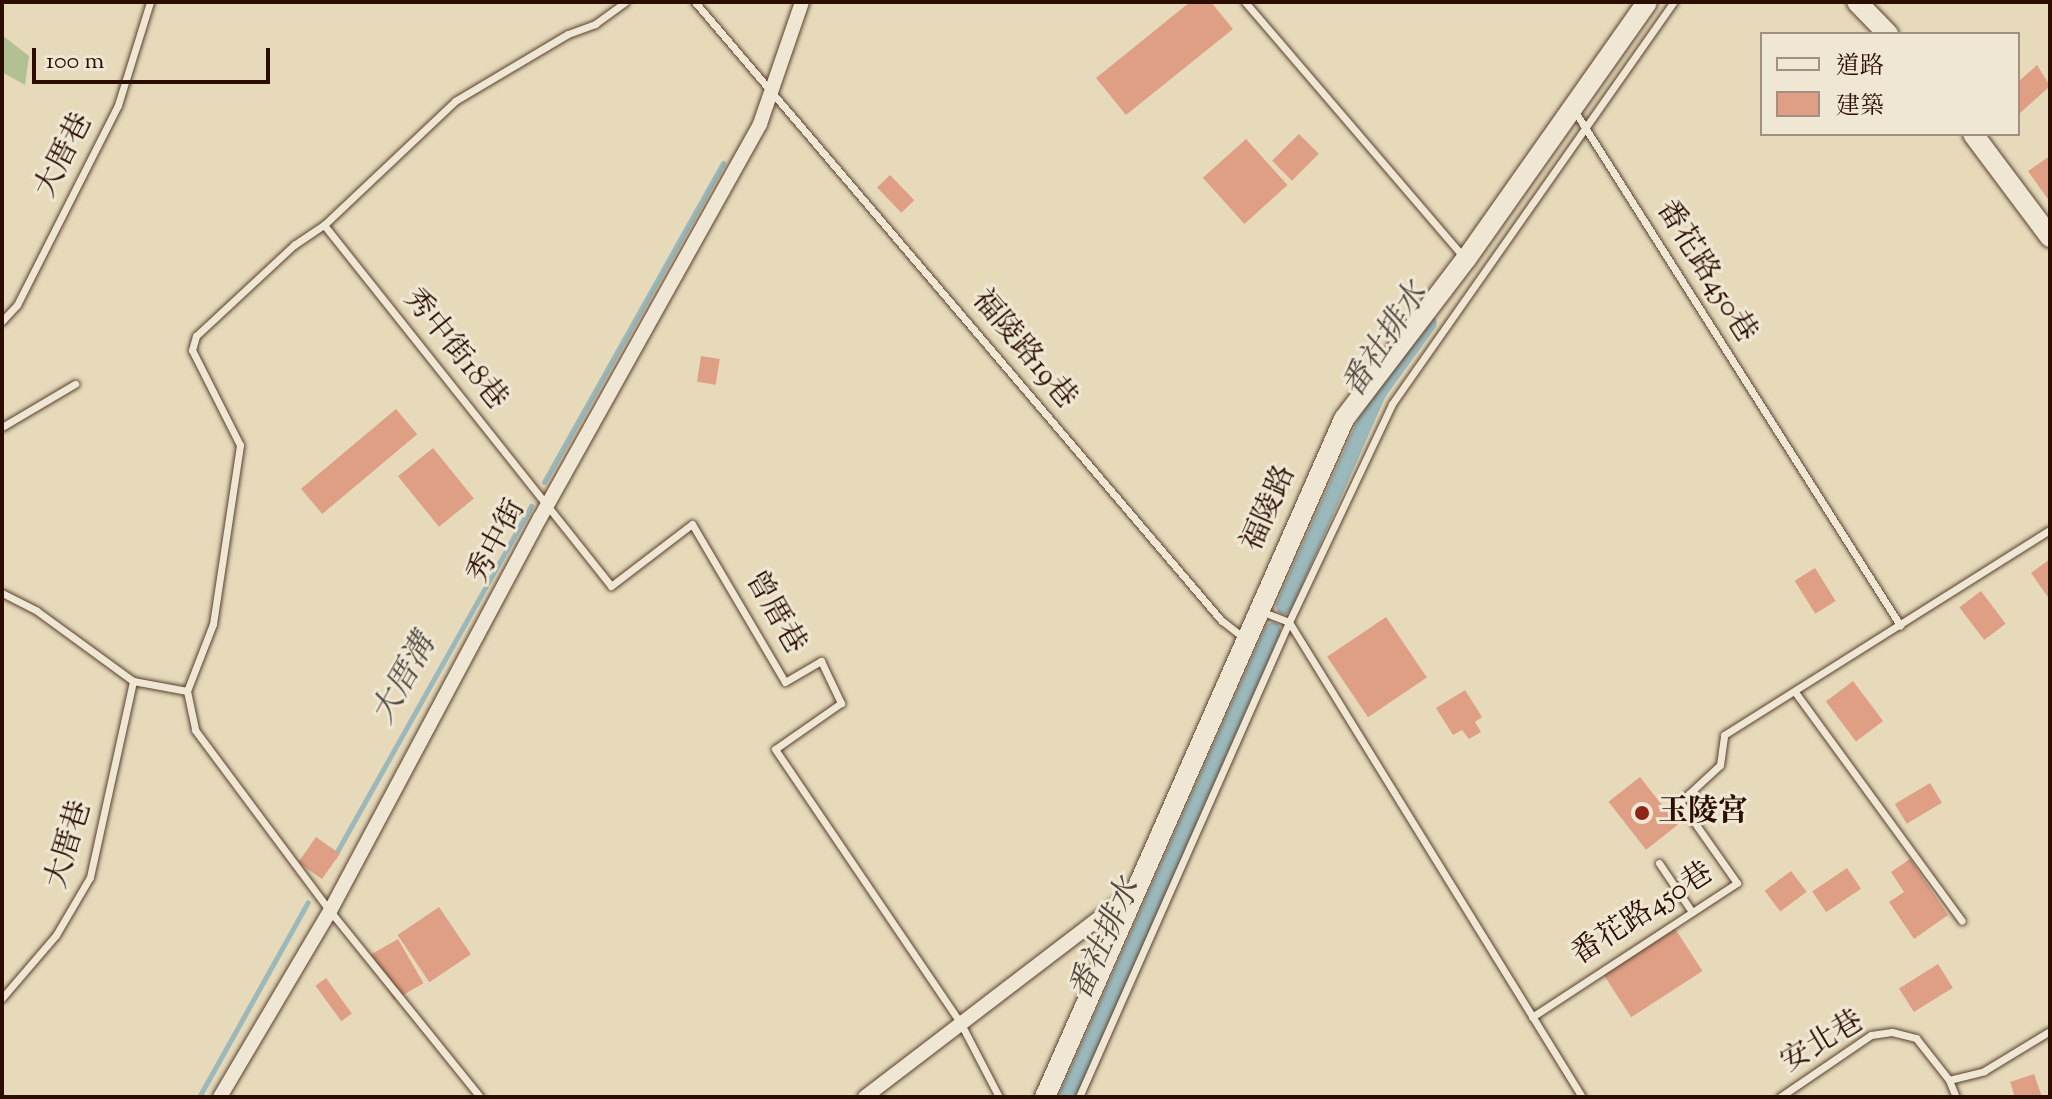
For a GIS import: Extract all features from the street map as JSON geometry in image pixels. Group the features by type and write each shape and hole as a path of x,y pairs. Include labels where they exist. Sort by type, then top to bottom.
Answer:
{"street":[{"name":"秀中街","path":"220,1097 330,911 547,505 760,124 802,2"},
{"name":"福陵路","path":"1045,1097 1138,889 1243,637 1344,419 1466,259 1647,2"},
{"path":"1857,2 1886,32"},
{"path":"1974,136 2050,237"},
{"path":"865,1097 1138,889"}],"lane":[{"name":"大厝巷","path":"2,321 17,305 118,105 150,2"},
{"path":"480,1097 330,911 195,730 187,691 213,624 240,445 192,350 196,336 294,245 324,225 455,101 568,34 595,24 625,2"},
{"path":"695,2 771,89"},
{"path":"1245,2 1466,259"},
{"path":"1079,1097 1289,622 1392,404 1674,2"},
{"name":"福陵路19巷","path":"771,89 1221,620 1243,637"},
{"name":"番花路450巷","path":"1572,107 1900,625"},
{"name":"秀中街18巷","path":"324,225 547,505"},
{"path":"2,427 75,384"},
{"name":"曾厝巷","path":"547,505 611,586 692,524 785,682 821,661 841,703 775,749 960,1022 999,1097"},
{"name":"番花路450巷","path":"1532,1017 1737,883 1680,802 1720,765 1724,735 2050,530"},
{"path":"2,593 37,611 133,681 187,691"},
{"path":"1257,610 1289,622 1582,1097"},
{"name":"大厝巷","path":"2,998 56,935 90,877 133,681"},
{"path":"1795,692 1962,921"},
{"path":"1659,863 1692,912"},
{"path":"1949,1080 1984,1071 2050,1031"},
{"name":"安北巷","path":"1780,1097 1871,1035 1892,1032 1916,1038 1949,1080 1956,1097"}],"green space":[{"path":"2,35 29,56 25,85 2,72"}],"building":[{"path":"1190,2 1211,2 1233,29 1126,115 1096,78"},
{"path":"2037,65 2050,86 2020,113 2020,80"},
{"path":"1299,134 1319,154 1292,181 1272,161"},
{"path":"1246,139 1287,185 1244,224 1203,178"},
{"path":"2050,156 2050,202 2028,171"},
{"path":"890,175 914,200 901,213 877,188"},
{"path":"701,356 720,359 716,385 697,382"},
{"path":"396,409 417,434 322,514 301,489"},
{"path":"433,448 474,499 439,527 398,476"},
{"path":"2050,559 2050,600 2031,573"},
{"path":"1815,568 1836,601 1815,614 1795,581"},
{"path":"1981,591 2006,624 1984,640 1959,607"},
{"path":"1386,617 1427,678 1368,717 1327,657"},
{"path":"1853,681 1883,721 1856,741 1826,701"},
{"path":"1465,690 1482,717 1475,722 1481,732 1469,739 1462,730 1453,735 1436,708"},
{"name":"玉陵宮","path":"1640,777 1678,825 1646,850 1608,802"},
{"path":"1930,783 1942,803 1907,824 1895,804"},
{"path":"316,837 340,854 322,879 298,862"},
{"path":"1910,859 1948,915 1914,939 1889,902 1904,892 1891,872"},
{"path":"1847,868 1861,889 1826,912 1812,891"},
{"path":"1791,871 1807,892 1780,912 1765,891"},
{"path":"439,907 471,954 429,982 398,935"},
{"path":"1672,924 1702,971 1631,1017 1601,970"},
{"path":"398,939 424,983 394,1000 369,956"},
{"path":"1938,964 1953,988 1914,1012 1899,988"},
{"path":"326,978 352,1014 341,1021 315,986"},
{"path":"2034,1074 2042,1097 2015,1097 2010,1082"}],"waterway":[{"name":"大厝溝","path":"544,482 723,163"},
{"name":"番社排水","path":"1284,606 1379,392 1429,323"},
{"name":"大厝溝","path":"334,857 531,506"},
{"name":"番社排水","path":"1067,1097 1273,630"},
{"name":"大厝溝","path":"199,1097 308,902"}],"place":[{"name":"玉陵宮","path":"1642,813"}]}
